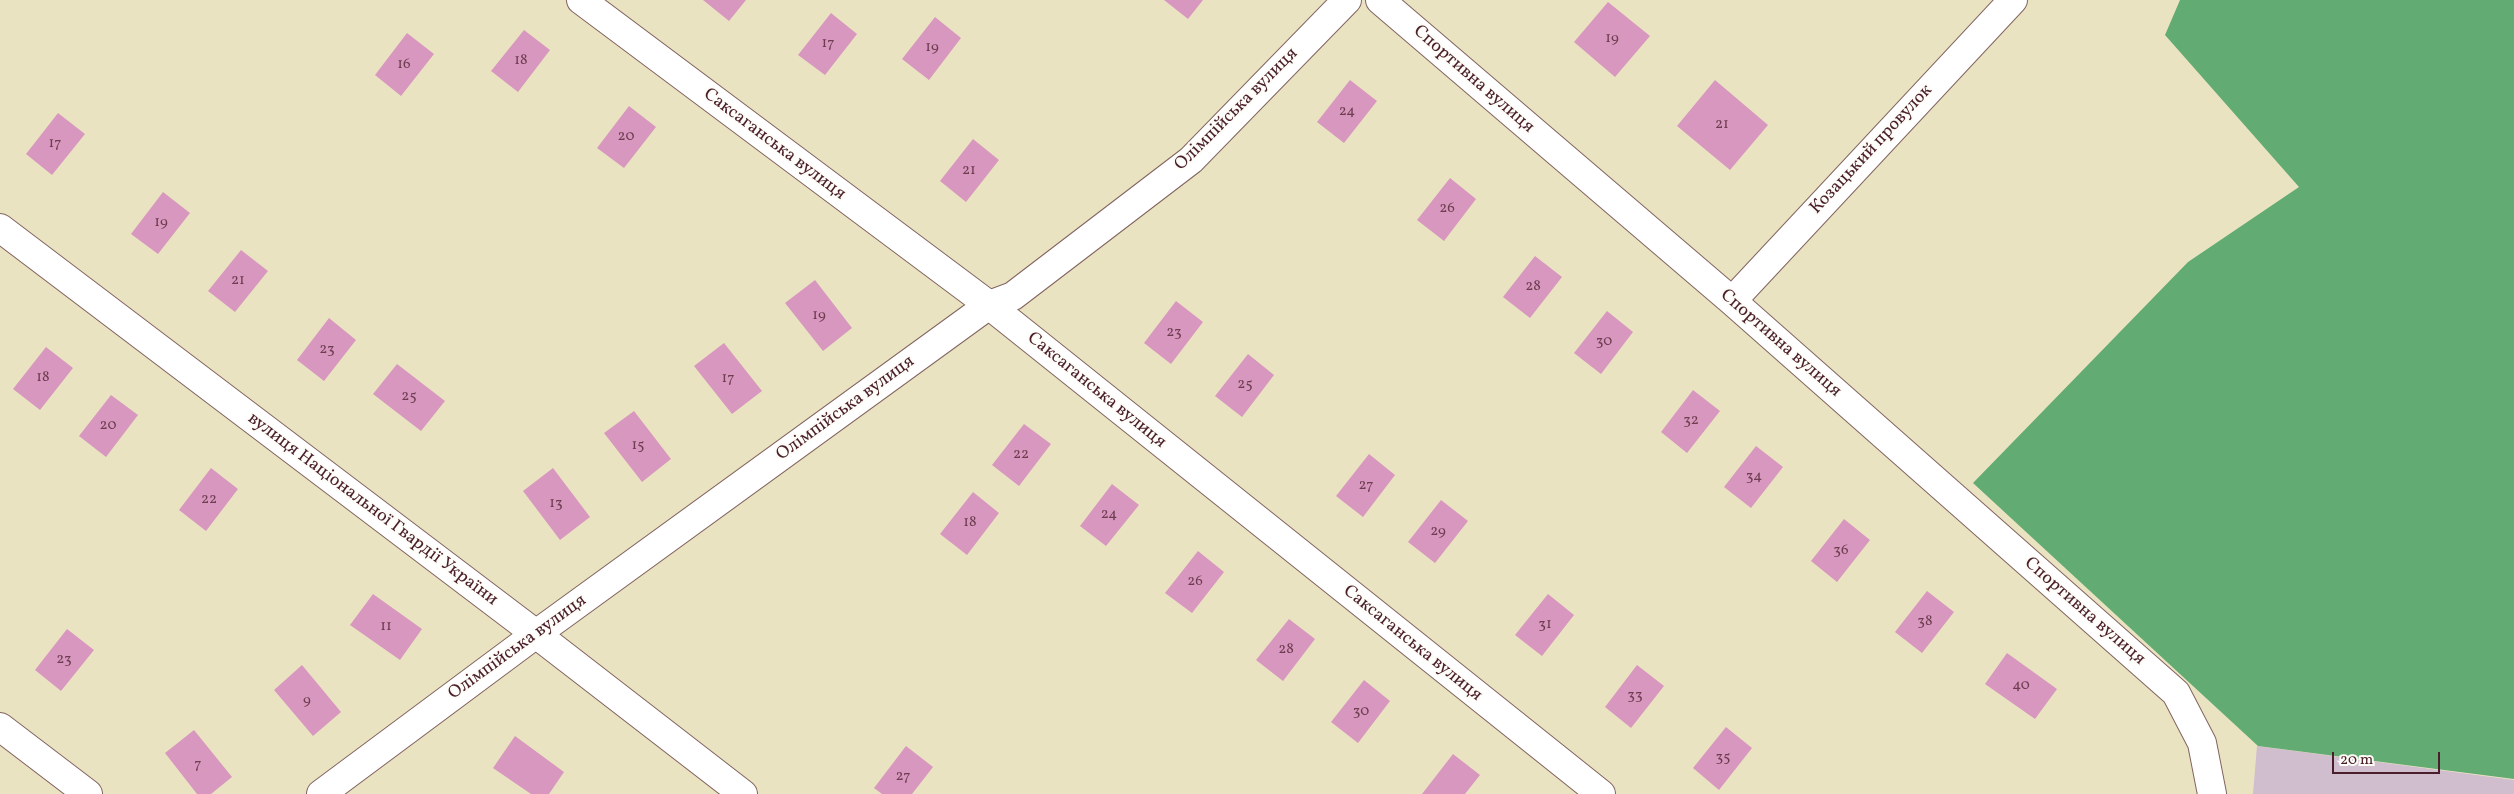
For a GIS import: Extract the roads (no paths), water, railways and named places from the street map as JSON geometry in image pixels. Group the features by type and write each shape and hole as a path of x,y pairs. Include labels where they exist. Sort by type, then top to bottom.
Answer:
{"street":[{"name":"Саксаганська вулиця","path":"582,0 989,305 1601,794"},
{"name":"Олімпійська вулиця","path":"321,794 536,634 989,305 1013,296 1191,160 1347,0"},
{"name":"Спортивна вулиця","path":"1380,0 1732,301 2176,693 2202,742 2212,794"},
{"name":"Козацький провулок","path":"1732,301 2013,0"},
{"name":"вулиця Національної Гвардії України","path":"0,228 536,634 743,794"},
{"path":"0,727 88,794"}]}
